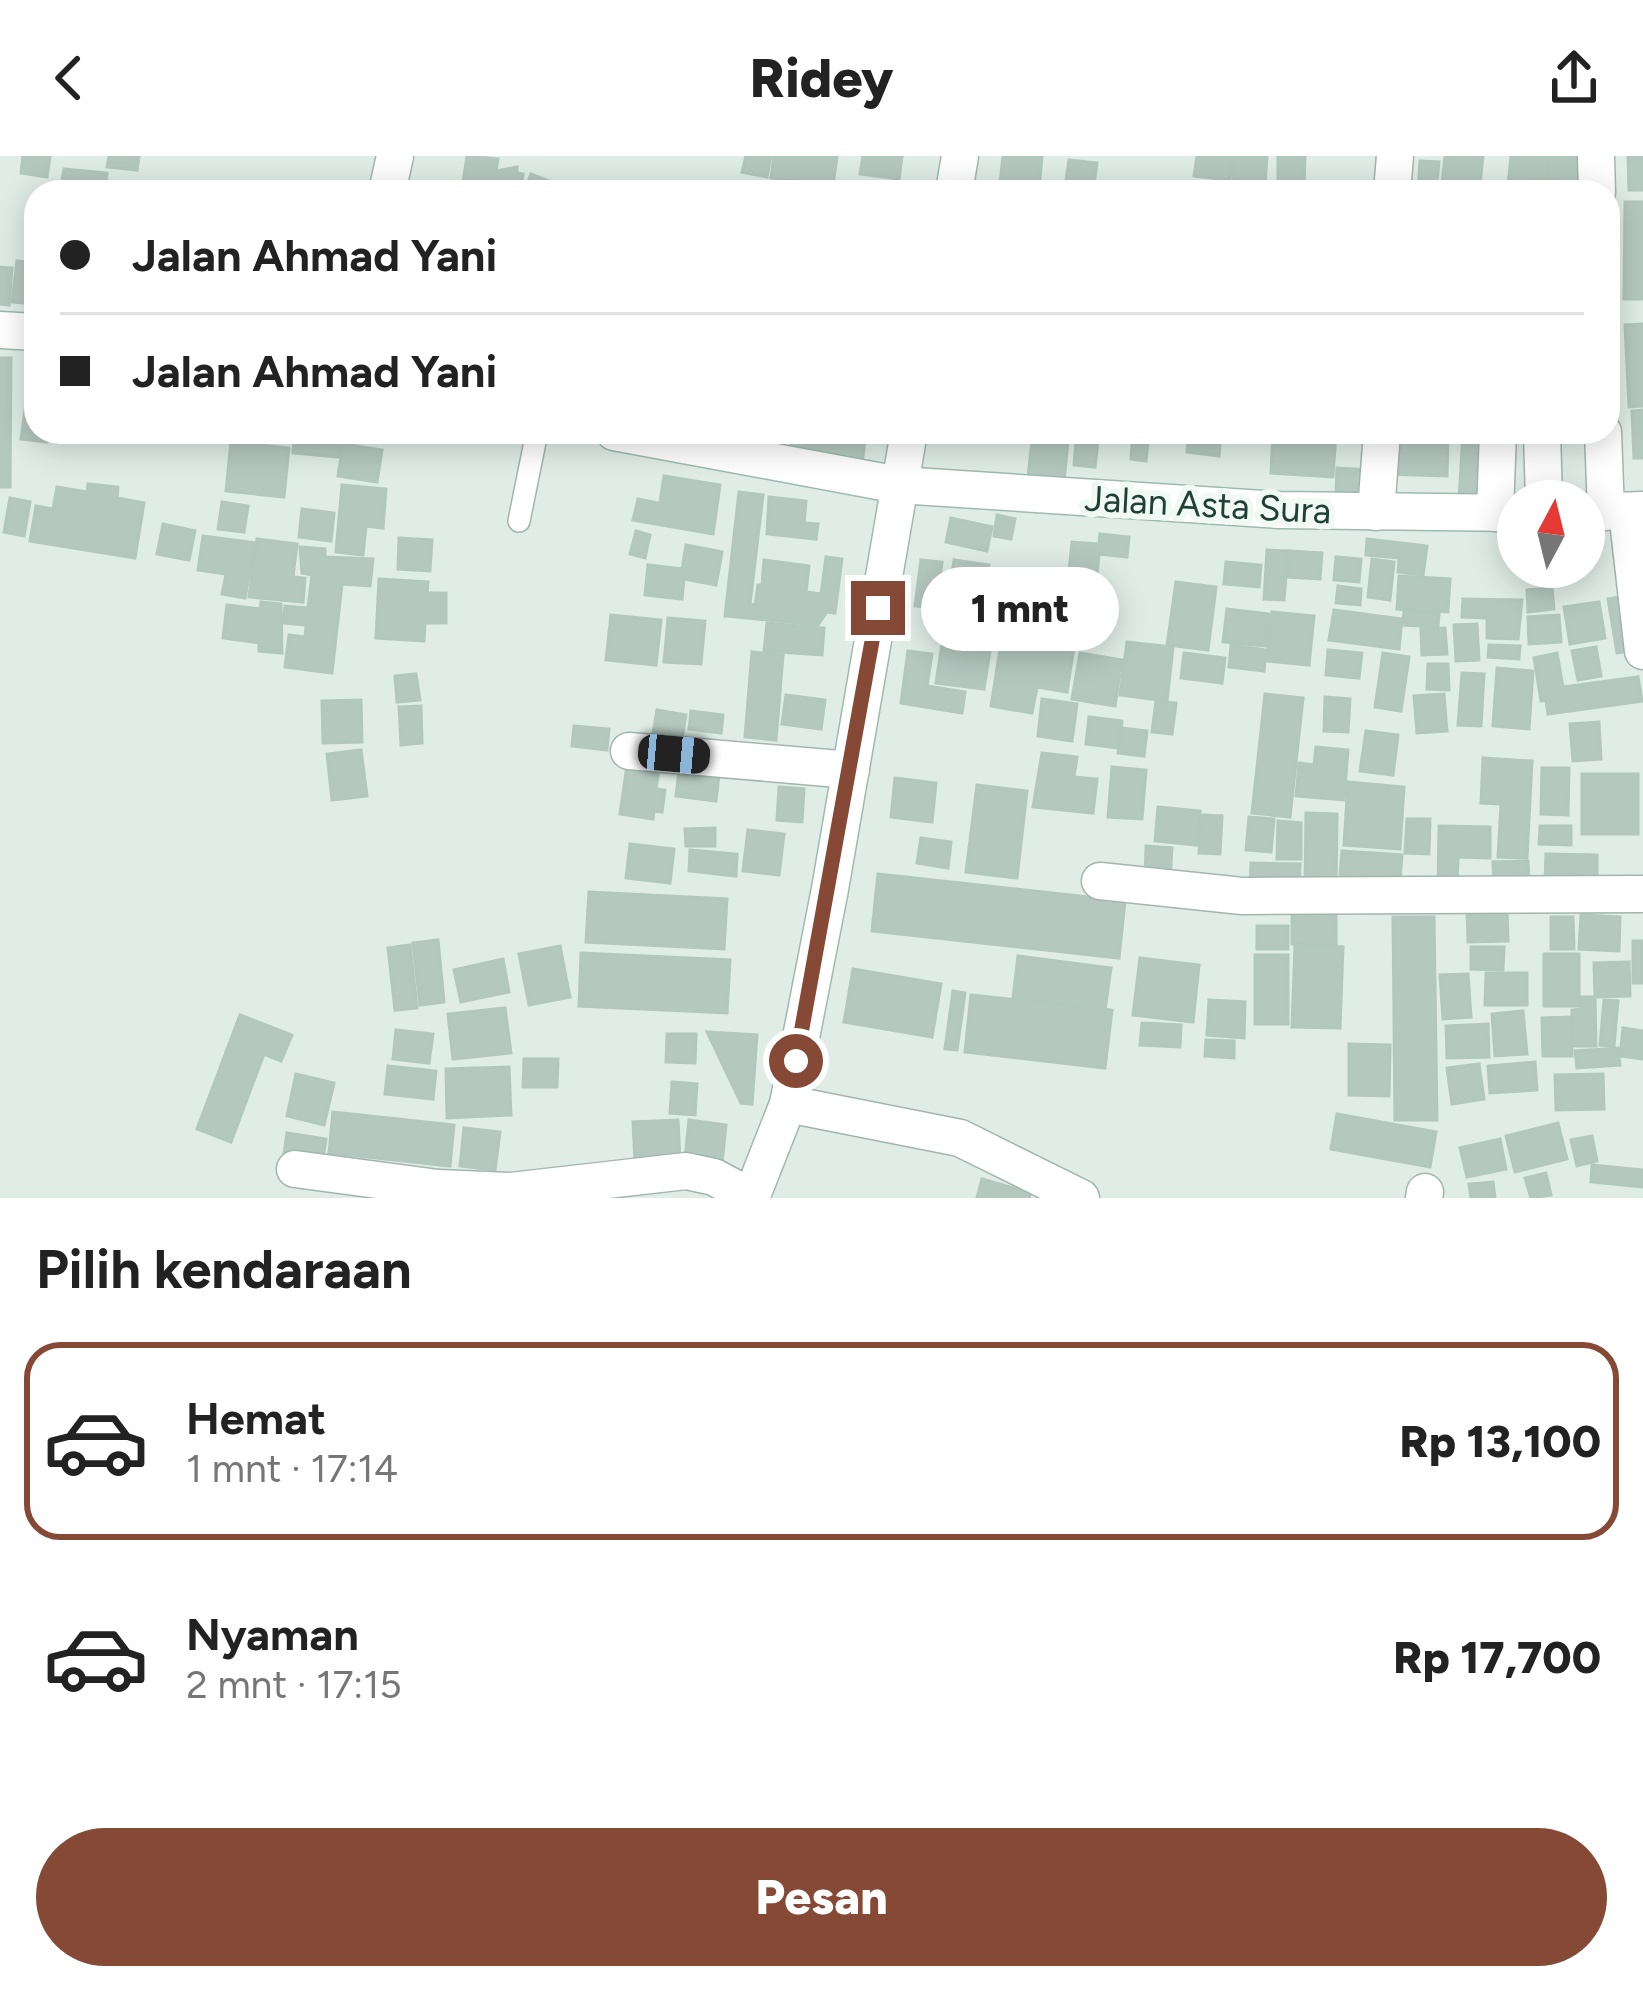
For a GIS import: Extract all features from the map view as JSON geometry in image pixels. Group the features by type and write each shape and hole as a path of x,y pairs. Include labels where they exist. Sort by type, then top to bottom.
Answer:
{"street":[{"name":"Jalan Asta Sura","path":"679,444 899,485 1280,511 1497,513"},
{"path":"295,1169 511,1191 686,1171 714,1177 751,1198 788,1104 907,444"},
{"path":"1376,512 1381,444"},
{"path":"1499,444 1503,480"},
{"path":"1542,444 1543,480"},
{"path":"1606,444 1643,650"},
{"path":"629,751 851,770"},
{"path":"1100,881 1242,896 1643,894"},
{"path":"788,1104 960,1138 1081,1198"}],"lane":[{"path":"519,521 535,444"}],"building":[{"path":"23,156 50,156 47,177 21,173"},
{"path":"109,156 139,156 137,170 107,167"},
{"path":"467,156 498,159 496,171 517,167 517,173 523,174 522,180 463,180"},
{"path":"746,156 771,156 767,177 742,172"},
{"path":"774,156 837,157 834,180 771,178"},
{"path":"863,156 902,156 899,179 860,174"},
{"path":"1003,156 1042,156 1040,180 1000,180"},
{"path":"1197,156 1232,156 1230,180 1194,176"},
{"path":"1234,156 1267,156 1265,180 1233,180"},
{"path":"1278,156 1305,156 1304,180 1278,180"},
{"path":"1445,156 1483,156 1480,180 1442,180"},
{"path":"1511,156 1548,157 1546,180 1509,180"},
{"path":"1550,156 1584,157 1591,180 1548,180"},
{"path":"1628,156 1643,156 1643,190 1629,190"},
{"path":"1069,160 1097,163 1095,180 1066,180"},
{"path":"1420,161 1439,162 1437,180 1419,180"},
{"path":"64,169 107,173 106,180 62,180"},
{"path":"1625,202 1643,202 1643,299 1624,299"},
{"path":"17,261 24,262 24,303 12,302"},
{"path":"0,267 12,268 9,305 0,304"},
{"path":"1643,324 1643,406 1629,407 1625,325"},
{"path":"0,358 11,358 10,487 0,487"},
{"path":"1643,410 1643,458 1634,458 1632,411"},
{"path":"231,444 289,448 284,497 226,491"},
{"path":"294,444 340,444 339,457 293,453"},
{"path":"343,444 382,450 377,482 338,476"},
{"path":"734,444 781,444 780,450"},
{"path":"791,444 864,444 862,464 790,454"},
{"path":"1032,444 1068,444 1064,481 1028,477"},
{"path":"1076,444 1098,444 1095,467 1074,465"},
{"path":"1132,444 1148,444 1146,461 1131,459"},
{"path":"1188,444 1220,444 1219,456 1187,452"},
{"path":"1272,444 1335,444 1333,477 1271,473"},
{"path":"1386,444 1448,444 1447,476 1385,474"},
{"path":"1462,444 1495,444 1491,501 1459,499"},
{"path":"1337,468 1368,470 1366,494 1336,492"},
{"path":"664,476 720,485 713,534 633,520 638,499 668,505 660,502"},
{"path":"88,484 118,487 117,498 144,503 135,558 30,541 36,506 53,509 57,487 87,492"},
{"path":"342,485 386,489 383,528 366,526 363,555 336,552"},
{"path":"739,492 763,495 750,604 755,605 758,585 762,585 764,560 809,566 806,592 821,594 826,557 842,559 835,613 827,612 818,625 725,616"},
{"path":"769,497 806,501 804,523 818,524 816,539 767,534"},
{"path":"10,498 30,502 24,536 4,532"},
{"path":"222,502 248,506 244,532 218,529"},
{"path":"302,509 334,513 331,541 299,537"},
{"path":"997,515 1015,519 1011,539 994,536"},
{"path":"951,518 992,527 987,551 946,542"},
{"path":"163,524 195,531 189,560 157,554"},
{"path":"636,531 650,535 645,558 630,554"},
{"path":"1100,534 1129,537 1127,557 1099,554 1097,574 1069,571 1072,542 1099,544"},
{"path":"203,536 255,543 245,598 222,594 226,574 198,570"},
{"path":"399,538 432,540 430,571 398,569"},
{"path":"257,539 297,544 293,577 305,578 303,602 249,597"},
{"path":"1367,539 1427,546 1423,575 1398,572 1399,558 1366,555"},
{"path":"686,545 722,552 716,585 684,579 682,599 645,595 648,565 682,569"},
{"path":"300,547 325,549 325,557 373,559 370,586 342,584 332,673 285,667 289,635 305,637 306,625 283,623 285,606 308,608 312,575 302,573"},
{"path":"1267,550 1288,551 1284,600 1264,599"},
{"path":"1289,551 1322,553 1320,579 1288,577"},
{"path":"1336,557 1361,559 1359,582 1334,580"},
{"path":"1372,559 1394,562 1390,600 1368,597"},
{"path":"921,560 942,562 936,608 915,606"},
{"path":"954,560 989,565 981,621 946,616"},
{"path":"1226,562 1261,565 1259,587 1224,584"},
{"path":"1399,576 1450,579 1448,612 1397,609"},
{"path":"993,577 1029,581 1023,636 986,632"},
{"path":"379,579 428,582 427,593 446,593 446,623 425,623 424,641 376,638"},
{"path":"1176,582 1216,587 1208,650 1167,645"},
{"path":"1338,586 1361,589 1360,605 1336,603"},
{"path":"1552,588 1554,609 1528,612 1527,590"},
{"path":"1063,593 1100,597 1097,623 1060,619"},
{"path":"1631,595 1640,649 1617,653 1608,599"},
{"path":"1463,599 1522,600 1518,639 1487,638 1487,618 1462,617"},
{"path":"261,602 281,604 282,653 259,651 259,643 223,638 227,605 260,609"},
{"path":"1599,602 1605,638 1570,644 1564,607"},
{"path":"1227,609 1269,614 1266,646 1223,642"},
{"path":"1334,610 1402,619 1399,649 1329,640"},
{"path":"1404,611 1439,613 1438,627 1403,625"},
{"path":"1272,612 1314,616 1309,665 1267,661"},
{"path":"611,615 661,620 656,665 606,660"},
{"path":"1559,615 1561,642 1529,644 1528,617"},
{"path":"668,618 705,621 701,664 664,662"},
{"path":"767,623 824,628 822,655 764,651"},
{"path":"1477,624 1479,660 1456,661 1454,625"},
{"path":"1445,628 1447,654 1422,655 1421,629"},
{"path":"944,631 992,638 984,689 936,683"},
{"path":"1002,637 1074,647 1067,692 1037,687 1032,713 991,706"},
{"path":"1127,642 1173,647 1167,701 1120,695"},
{"path":"1231,645 1266,650 1264,671 1229,667"},
{"path":"1489,645 1520,646 1519,659 1488,657"},
{"path":"1596,647 1601,676 1578,680 1572,651"},
{"path":"1328,650 1362,653 1359,678 1326,675"},
{"path":"908,651 932,654 927,686 965,692 962,713 901,703"},
{"path":"752,652 783,655 776,740 745,737"},
{"path":"1080,653 1122,660 1115,706 1072,699"},
{"path":"1184,653 1225,658 1222,683 1181,678"},
{"path":"1383,653 1409,657 1401,711 1375,707"},
{"path":"1557,653 1563,687 1638,677 1642,701 1548,714 1546,700 1541,701 1534,658"},
{"path":"1428,664 1448,664 1449,690 1427,689"},
{"path":"1497,668 1533,671 1529,729 1493,726"},
{"path":"1462,673 1484,674 1481,726 1458,725"},
{"path":"416,674 420,700 397,702 395,676"},
{"path":"1265,694 1303,698 1290,817 1252,813"},
{"path":"1444,694 1447,731 1417,733 1414,696"},
{"path":"786,695 825,700 821,729 782,724"},
{"path":"1325,697 1350,699 1348,732 1324,731"},
{"path":"1042,699 1077,704 1072,741 1038,736"},
{"path":"361,700 362,742 323,743 322,701"},
{"path":"1156,701 1176,703 1172,734 1152,732"},
{"path":"421,706 422,743 401,745 399,707"},
{"path":"657,710 686,715 680,750 651,745"},
{"path":"691,711 723,715 721,733 689,729"},
{"path":"1089,717 1122,721 1119,748 1086,744"},
{"path":"1599,722 1601,759 1573,761 1570,724"},
{"path":"574,726 609,729 607,750 572,746"},
{"path":"1122,728 1147,731 1144,756 1118,753"},
{"path":"1366,731 1398,735 1393,775 1360,771"},
{"path":"1316,747 1348,750 1344,800 1296,796 1299,763 1314,765"},
{"path":"361,750 367,796 332,800 327,754"},
{"path":"1042,753 1077,757 1074,777 1097,779 1093,813 1033,807"},
{"path":"1483,758 1532,761 1527,858 1498,857 1501,804 1481,803"},
{"path":"680,761 720,766 716,801 676,796"},
{"path":"627,765 659,769 656,789 665,790 662,812 654,811 653,819 620,814"},
{"path":"1112,767 1146,770 1142,819 1108,817"},
{"path":"1542,768 1569,768 1568,815 1541,814"},
{"path":"1582,774 1638,774 1638,834 1582,834"},
{"path":"895,778 936,783 932,822 891,817"},
{"path":"1348,782 1404,787 1400,849 1344,845"},
{"path":"977,785 1027,791 1017,878 966,872"},
{"path":"779,787 804,789 802,822 777,820"},
{"path":"1158,807 1200,811 1197,845 1155,841"},
{"path":"1306,813 1337,814 1336,889 1305,888"},
{"path":"1201,815 1222,816 1220,854 1199,853"},
{"path":"1249,817 1274,819 1271,852 1246,850"},
{"path":"1407,819 1430,819 1429,854 1405,853"},
{"path":"1278,821 1301,823 1301,859 1277,859"},
{"path":"1439,826 1490,827 1490,858 1458,857 1457,890 1438,889"},
{"path":"1540,826 1571,826 1571,845 1539,844"},
{"path":"715,828 715,846 686,846 685,829"},
{"path":"748,830 784,834 779,875 743,871"},
{"path":"921,838 951,842 948,868 917,863"},
{"path":"630,844 674,849 670,883 626,878"},
{"path":"1146,846 1172,848 1170,880 1145,879"},
{"path":"690,850 737,854 736,876 689,871"},
{"path":"1342,851 1402,855 1399,895 1339,890"},
{"path":"1546,854 1597,855 1597,883 1545,882"},
{"path":"1528,861 1529,886 1494,887 1493,862"},
{"path":"1251,863 1300,864 1299,891 1250,890"},
{"path":"878,874 1125,901 1119,958 872,931"},
{"path":"589,892 727,899 724,949 586,942"},
{"path":"1467,909 1507,909 1508,941 1468,942"},
{"path":"1292,914 1336,914 1336,944 1292,944"},
{"path":"1581,915 1620,917 1619,951 1579,949"},
{"path":"1393,917 1434,917 1437,1120 1395,1120"},
{"path":"1551,917 1573,917 1574,949 1551,949"},
{"path":"1257,926 1288,926 1288,949 1257,949"},
{"path":"438,940 444,1002 420,1005 413,943"},
{"path":"1633,941 1643,941 1643,983 1633,983"},
{"path":"410,945 417,1008 395,1010 388,948"},
{"path":"1295,945 1343,947 1340,1028 1292,1027"},
{"path":"560,946 570,997 529,1005 519,954"},
{"path":"1471,947 1504,947 1503,970 1471,969"},
{"path":"581,953 730,960 727,1013 579,1006"},
{"path":"1544,954 1579,954 1579,1006 1544,1006"},
{"path":"1255,955 1288,955 1288,1024 1255,1024"},
{"path":"1018,956 1111,968 1105,1010 1013,998"},
{"path":"1140,958 1199,965 1193,1022 1133,1015"},
{"path":"503,959 509,992 461,1002 454,970"},
{"path":"1629,962 1630,996 1595,997 1594,963"},
{"path":"853,969 941,984 932,1037 844,1022"},
{"path":"1486,973 1527,973 1527,1005 1485,1005"},
{"path":"1468,974 1471,1017 1443,1019 1440,975"},
{"path":"953,991 965,993 957,1050 945,1049"},
{"path":"971,995 1112,1010 1105,1068 965,1052"},
{"path":"1581,997 1595,997 1596,1046 1573,1046 1572,1010 1581,1009"},
{"path":"1209,1000 1245,1002 1244,1038 1207,1035"},
{"path":"1604,1000 1618,1001 1614,1046 1600,1045"},
{"path":"505,1008 511,1053 453,1059 448,1014"},
{"path":"1523,1011 1527,1054 1495,1056 1492,1014"},
{"path":"240,1015 292,1035 281,1061 264,1054 231,1142 197,1129"},
{"path":"1571,1017 1572,1056 1543,1056 1542,1018"},
{"path":"1142,1023 1181,1025 1180,1047 1140,1045"},
{"path":"1488,1024 1489,1057 1447,1058 1446,1026"},
{"path":"1623,1028 1643,1031 1643,1059 1620,1056"},
{"path":"396,1030 433,1034 429,1063 393,1059"},
{"path":"707,1032 757,1035 752,1104 741,1103"},
{"path":"667,1034 696,1034 695,1063 666,1062"},
{"path":"1206,1040 1234,1041 1234,1058 1205,1056"},
{"path":"1349,1044 1390,1045 1389,1096 1349,1095"},
{"path":"1618,1048 1620,1065 1577,1068 1575,1051"},
{"path":"524,1059 558,1059 557,1087 523,1087"},
{"path":"1535,1062 1537,1090 1490,1093 1488,1066"},
{"path":"1479,1064 1484,1099 1452,1104 1447,1068"},
{"path":"388,1066 436,1071 433,1099 385,1094"},
{"path":"509,1067 511,1115 447,1118 446,1069"},
{"path":"296,1074 334,1083 324,1125 287,1116"},
{"path":"1603,1074 1604,1109 1556,1110 1555,1075"},
{"path":"672,1082 697,1084 695,1115 670,1113"},
{"path":"333,1112 454,1125 450,1166 329,1153"},
{"path":"1337,1114 1436,1132 1430,1167 1331,1149"},
{"path":"678,1120 680,1160 635,1162 633,1122"},
{"path":"689,1120 726,1125 722,1163 685,1159"},
{"path":"1558,1123 1567,1159 1515,1172 1506,1136"},
{"path":"464,1128 500,1132 495,1170 460,1166"},
{"path":"287,1133 326,1139 323,1159 284,1154"},
{"path":"1592,1136 1597,1161 1577,1166 1571,1140"},
{"path":"1500,1139 1506,1169 1467,1177 1460,1148"},
{"path":"1592,1165 1643,1170 1643,1187 1591,1182"},
{"path":"1546,1173 1551,1195 1531,1198 1525,1178"},
{"path":"982,1179 1031,1193 1029,1198 977,1198"},
{"path":"1493,1182 1495,1198 1471,1198 1469,1184"}],"route":[{"path":"796,1061 878,608"}]}
